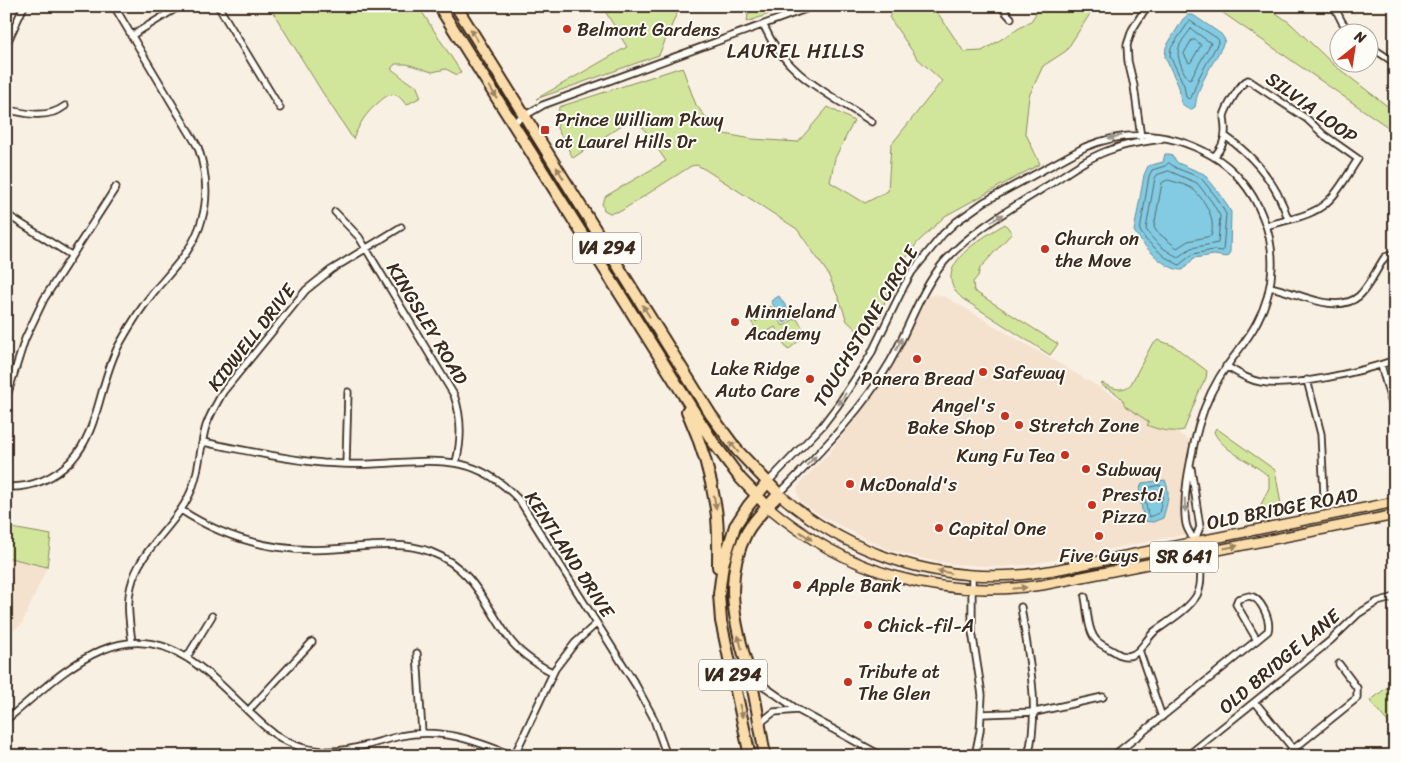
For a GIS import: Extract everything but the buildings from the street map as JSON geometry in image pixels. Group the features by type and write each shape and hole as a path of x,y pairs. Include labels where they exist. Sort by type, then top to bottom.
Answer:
{"highway":[{"name":"VA 294","path":"439,6 670,374 695,431 709,474 716,510 721,621 750,756"},
{"name":"VA 294","path":"456,6 707,409 737,450 779,494 752,524 738,555 734,576 734,615 760,724 765,756"},
{"path":"670,374 717,448 767,506"},
{"path":"719,594 723,564 732,533 739,519 767,483"}],"main road":[{"name":"OLD BRIDGE ROAD","path":"779,494 798,511 826,530 867,550 917,566 972,575 1018,575 1041,572 1395,502"},
{"name":"OLD BRIDGE ROAD","path":"767,506 804,535 828,550 869,569 930,586 971,590 997,590 1042,585 1395,515"}],"street":[{"path":"6,45 24,6"},
{"path":"6,487 26,486 47,480 63,468 80,449 91,427 105,379 118,346 143,306 192,244 202,219 206,183 204,165 198,148 114,6"},
{"path":"131,36 180,6"},
{"path":"218,6 280,108"},
{"path":"512,123 543,105 764,26 814,6"},
{"path":"1000,6 1011,18"},
{"path":"1142,142 1127,45 1132,30 1147,6"},
{"path":"1334,6 1342,22"},
{"path":"764,26 776,49 794,70 872,122"},
{"path":"1378,52 1395,63"},
{"name":"SILVIA LOOP","path":"1214,157 1220,149 1225,136 1224,117 1227,108 1243,82 1248,80 1307,119 1324,135 1358,159 1333,196 1326,203 1312,212 1266,226"},
{"path":"6,109 23,113 49,114 65,106"},
{"name":"TOUCHSTONE CIRCLE","path":"767,483 822,426 838,405 870,356 912,272 931,247 949,228 984,202 1086,147 1116,136 1141,134 1188,145 1214,157 1229,168 1256,201 1266,226 1272,260 1270,287 1263,310 1257,323 1226,366 1210,394 1194,443 1185,492 1187,531 1194,542"},
{"path":"1225,136 1247,154 1264,172 1278,193 1288,219"},
{"name":"TOUCHSTONE CIRCLE","path":"779,494 842,428 876,384 893,356 920,299 933,277 955,250 982,228 1094,156 1112,148 1163,138"},
{"path":"6,399 15,367 44,299 116,187"},
{"name":"KINGSLEY ROAD","path":"335,212 356,233 367,249 454,395 461,428 456,462"},
{"path":"6,214 71,255"},
{"name":"KIDWELL DRIVE","path":"132,643 129,600 133,579 145,555 181,510 193,486 209,418 223,392 301,295 330,270 401,227"},
{"path":"1270,287 1283,289 1316,302 1336,303 1353,300 1362,293 1385,257 1395,254"},
{"path":"1226,366 1242,376 1273,384 1306,380 1381,365 1395,360"},
{"path":"1381,365 1395,416"},
{"path":"1306,380 1321,434 1324,494"},
{"path":"346,464 348,392"},
{"name":"KENTLAND DRIVE","path":"203,442 273,456 346,464 431,460 456,462 490,475 511,491 520,501 597,623 647,704 659,731 667,756"},
{"name":"TOUCHSTONE CIRCLE","path":"1190,467 1200,527 1194,542"},
{"path":"181,510 231,536 267,546 310,550 394,545 430,551 464,572 482,595 516,647 529,658 552,672"},
{"path":"1085,597 1091,631 1098,642 1125,656 1133,655 1151,635 1179,613 1196,596 1202,577 1194,542"},
{"path":"972,575 972,631 981,689 982,714 975,756"},
{"path":"1113,756 1265,634 1269,623 1259,601 1253,596 1238,599 1236,604 1257,640"},
{"name":"OLD BRIDGE LANE","path":"1187,756 1331,640 1358,614 1377,602 1395,597"},
{"path":"1021,607 1035,712 1034,728 1028,756"},
{"path":"187,657 212,616"},
{"path":"6,720 82,659 109,647 140,642 163,647 187,657 215,680 272,734 300,747 324,751 340,750 400,736 422,733 461,737 514,756 552,672 574,643 597,623"},
{"path":"248,711 312,642"},
{"path":"1139,650 1162,717"},
{"path":"417,653 422,733"},
{"path":"1285,756 1356,698 1357,688 1340,664"},
{"path":"748,670 758,682 798,710 882,756"},
{"path":"982,714 1035,712 1103,697"},
{"path":"1255,702 1299,756"},
{"path":"760,724 774,712 798,710"},
{"path":"297,756 300,747"},
{"path":"96,756 102,752"}],"shaded area":[{"path":"936,294 946,297 1194,443 1186,485 1188,534 1028,565 999,567 953,564 919,558 884,548 823,517 801,502 797,489 802,481 830,452 880,384 901,349 922,302 927,297"},
{"path":"6,557 47,567 22,624 6,636"}],"green space":[{"path":"269,6 418,6 461,72 457,75 446,69 432,72 407,64 395,64 391,69 416,85 421,97 406,105 396,95 389,95 366,115 353,139"},
{"path":"602,6 680,6 659,55 536,99 627,47"},
{"path":"749,6 767,6 769,14 747,22"},
{"path":"897,6 933,6 964,52 982,51 1031,21 1041,6 1095,6 1066,51 1043,66 1029,96 1025,132 1040,164 945,216 917,243 892,278 880,317 872,330 866,335 861,334 847,321 827,272 797,229 697,165 691,166 621,211 610,213 604,210 602,203 606,196 666,161 635,116 573,158 557,128 559,107 682,67 696,105 719,133 752,139 798,142 828,107 854,121 835,158 830,182 865,203 888,191 891,145 942,81 917,58 889,17"},
{"path":"1213,6 1275,6 1276,13 1290,23 1328,59 1328,72 1343,72 1395,110 1395,132"},
{"path":"1005,224 1012,233 980,268 978,276 973,282 974,291 1058,344 1050,355 963,299 953,288 951,277 954,266 961,256 971,246"},
{"path":"771,306 783,326 796,318 807,334 788,350 775,332 777,330 775,327 760,336 751,321 754,319 756,322 765,315 763,312"},
{"path":"1158,340 1174,346 1207,371 1206,378 1184,430 1165,430 1147,425 1149,422 1125,406 1119,396 1101,385 1102,383 1117,389 1128,387 1151,346"},
{"path":"1216,428 1275,470 1282,510 1263,514 1257,513 1269,488 1269,477 1225,446 1214,432"},
{"path":"6,527 51,535 47,567 6,557"},
{"path":"1395,681 1395,723 1391,726 1370,701"}],"water":[{"path":"1188,15 1193,15 1221,34 1225,40 1203,80 1195,107 1190,110 1181,103 1179,87 1165,57 1166,47 1183,19"},
{"path":"1165,154 1170,154 1178,163 1204,174 1221,195 1231,212 1230,252 1227,257 1214,255 1194,258 1183,270 1176,269 1155,256 1134,231 1144,175 1148,166 1163,162"},
{"path":"779,296 793,317 784,323 771,301"},
{"path":"1165,480 1168,494 1163,518 1153,522 1144,521 1139,492 1142,483"}],"place":[{"name":"Belmont Gardens","path":"567,29"},
{"name":"Prince William Pkwy at Laurel Hills Dr","path":"545,130"},
{"name":"Church on the Move","path":"1045,249"},
{"name":"Minnieland Academy","path":"735,322"},
{"name":"Panera Bread","path":"917,359"},
{"name":"Safeway","path":"983,372"},
{"name":"Lake Ridge Auto Care","path":"810,379"},
{"name":"Angel's Bake Shop","path":"1005,416"},
{"name":"Stretch Zone","path":"1019,425"},
{"name":"Kung Fu Tea","path":"1065,455"},
{"name":"Subway","path":"1086,469"},
{"name":"McDonald's","path":"850,484"},
{"name":"Presto! Pizza","path":"1092,505"},
{"name":"Capital One","path":"939,528"},
{"name":"Five Guys","path":"1099,536"},
{"name":"Apple Bank","path":"797,585"},
{"name":"Chick-fil-A","path":"868,625"},
{"name":"Tribute at The Glen","path":"848,682"}],"district":[{"name":"LAUREL HILLS","path":"796,51"}]}
